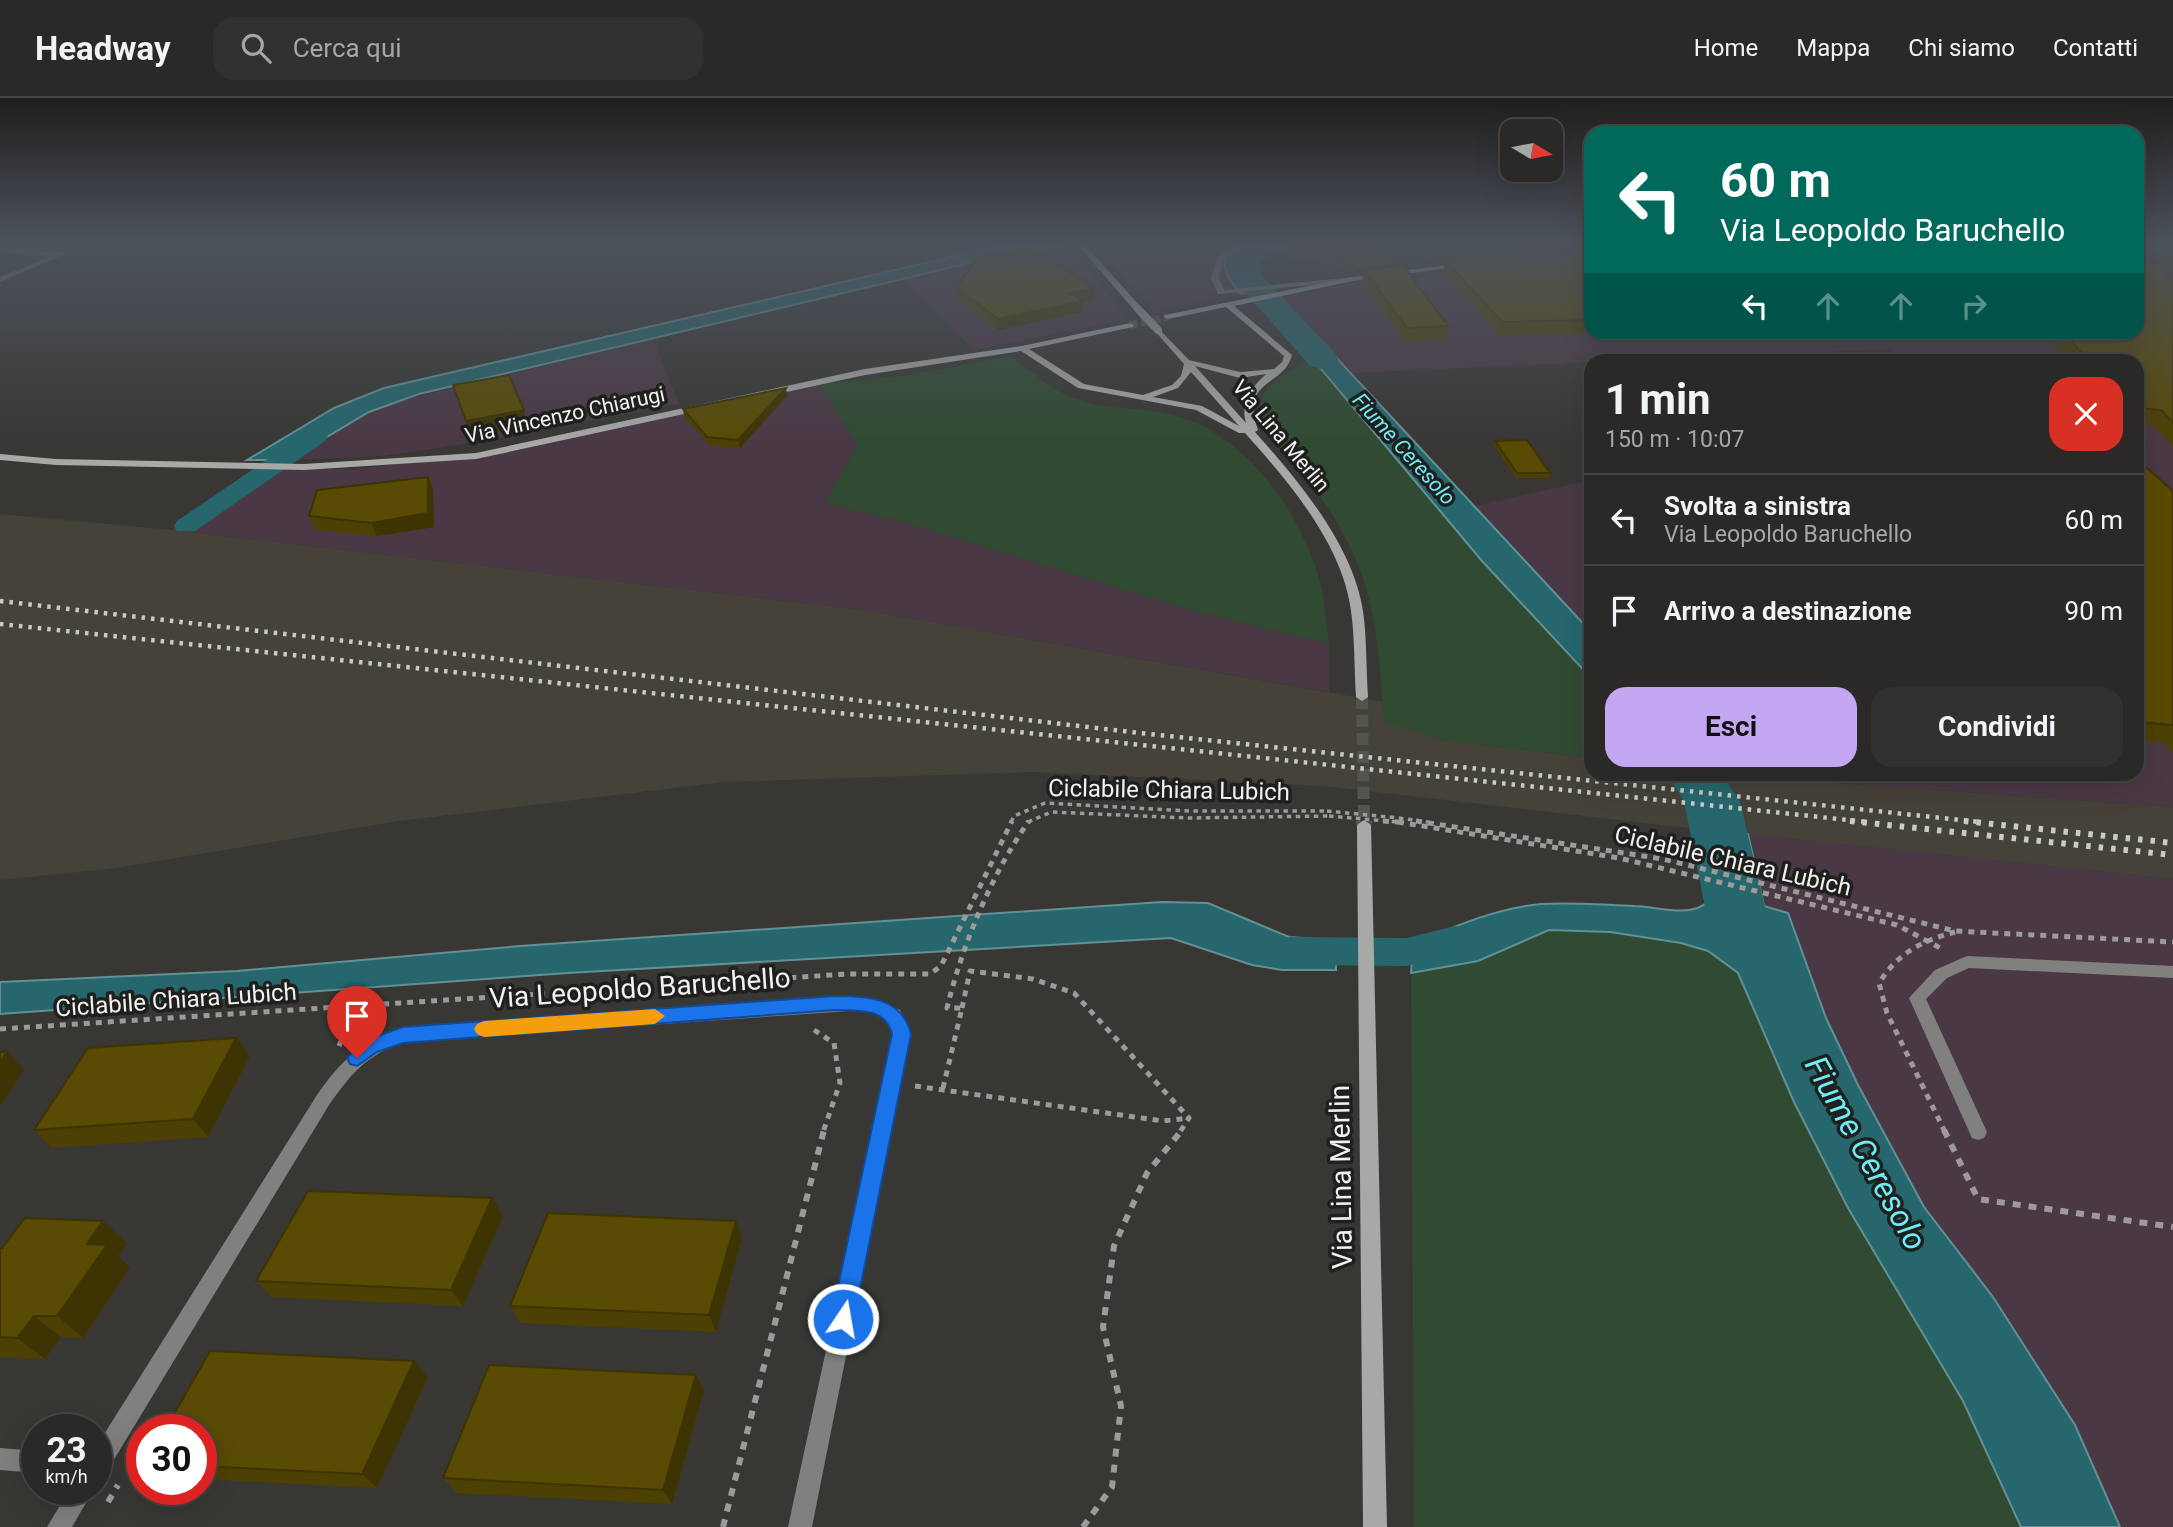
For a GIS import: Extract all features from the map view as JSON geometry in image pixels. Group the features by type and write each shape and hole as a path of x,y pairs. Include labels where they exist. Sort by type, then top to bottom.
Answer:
{"main road":[{"name":"Via Lina Merlin","path":"1141,312 1189,362 1314,509 1349,579 1357,610 1362,697"},
{"path":"1168,317 1192,312"},
{"path":"1236,312 1288,355 1286,363 1250,393 1246,406 1248,418 1260,443"},
{"name":"Via Vincenzo Chiarugi","path":"0,457 56,462 304,467 476,456 865,372 1022,348 1130,325"},
{"path":"1022,348 1081,386 1199,408 1218,416 1260,443"},
{"path":"1131,396 1172,388 1183,381 1189,362 1240,375 1278,370"},
{"name":"Via Lina Merlin","path":"1364,825 1375,1527"}],"street":[{"path":"1978,1132 1917,998 1941,974 1966,962 2173,972"},
{"name":"Via Leopoldo Baruchello","path":"112,1442 323,1100 344,1071 370,1046 403,1035 865,1003 894,1015 902,1034 800,1527"},
{"path":"0,1459 21,1461"},
{"path":"59,1527 73,1505"}],"path":[{"name":"Ciclabile Chiara Lubich","path":"0,1029 847,974 930,974 941,966 1014,816 1045,803 1191,811 1328,813"},
{"path":"962,1008 947,1008 957,967 1011,846 1030,819 1051,812 1188,818 1328,813 1398,820 1619,858 1897,925 1966,962"},
{"name":"Ciclabile Chiara Lubich","path":"1398,820 1663,859 1955,931 2173,942"},
{"path":"943,1088 970,971 1033,979 1074,993 1189,1118"},
{"path":"723,1527 817,1149 840,1083 834,1043 810,1028 801,1027"},
{"path":"915,1086 1163,1121 1189,1118"},
{"path":"1083,1527 1112,1487 1121,1406 1103,1327 1114,1246 1147,1173 1172,1145 1189,1118"},
{"path":"1962,1168 1978,1199 2173,1227"}],"shaded area":[{"path":"937,312 1123,312 1129,319 974,350"},
{"path":"1294,312 1578,312 1584,321 1584,340 2144,340 2144,322 2151,312 2173,312 2173,807 1814,781 2144,781 2144,354 1894,354 1891,349 1778,354 1584,354 1584,363 1350,373"},
{"path":"653,339 679,404 490,440 384,456 288,460 349,422 384,405"},
{"path":"819,384 857,445 825,503 903,522 1190,610 1329,644 1329,692 864,610 172,530 257,467 352,470 499,450"},
{"path":"1584,482 1584,624 1475,506"},
{"path":"0,514 172,530 864,610 1383,702 1386,722 1443,740 1584,757 1584,781 1811,781 2173,807 2173,879 1696,829 1324,786 1034,772 724,782 399,821 109,869 0,880"},
{"path":"1748,834 2173,879 2173,1527 2120,1527 2075,1425 1993,1297 1924,1207 1858,1085 1764,906"}],"green space":[{"path":"1010,356 1048,384 1073,398 1097,405 1173,415 1199,425 1245,456 1282,499 1308,549 1322,592 1329,644 1190,610 903,522 825,503 857,445 819,384 910,375"},
{"path":"1311,359 1482,561 1584,670 1584,757 1443,740 1385,722 1375,629 1358,564 1329,510 1308,481 1282,453 1263,421 1261,408 1265,391 1295,367"},
{"path":"1549,930 1610,932 1681,943 1708,951 1738,973 1794,1102 1848,1208 1963,1401 2021,1527 1414,1527 1411,973 1478,961"}],"water":[{"path":"714,312 765,312 419,394 369,412 288,460 247,460 334,408 384,388"},
{"path":"1269,312 1294,312 1584,624 1584,670 1482,561 1285,326"},
{"path":"1696,829 1748,834 1764,906 1788,913 1826,1018 1858,1085 1924,1207 1993,1297 2075,1425 2120,1527 2021,1527 1963,1401 1848,1208 1794,1102 1738,973 1708,951 1681,943 1610,932 1549,930 1478,961 1411,973 1413,944 1475,919 1524,906 1564,903 1678,910 1698,908 1707,903 1713,894"},
{"path":"1162,902 1208,903 1289,937 1336,940 1336,970 1282,970 1252,965 1171,938 568,973 0,1014 0,982 237,971 520,946"}],"building":[{"path":"988,312 1033,312 998,319"},
{"path":"1395,312 1437,312 1448,326 1407,328"},
{"path":"1493,312 1584,312 1584,320 1502,322"},
{"path":"2144,312 2173,312 2173,423 2161,410 2144,409 2144,354 2083,354 2070,340 2144,340"},
{"path":"509,375 524,410 466,421 453,385"},
{"path":"786,388 738,440 707,437 683,409"},
{"path":"1527,440 1550,473 1517,473 1495,441"},
{"path":"2144,465 2173,491 2173,725 2144,723"},
{"path":"428,477 428,513 371,523 309,516 317,490"},
{"path":"236,1038 193,1119 34,1130 88,1048"},
{"path":"0,1052 7,1052 0,1062"},
{"path":"308,1191 492,1198 451,1290 256,1281"},
{"path":"548,1213 736,1221 709,1315 510,1306"},
{"path":"25,1218 103,1221 87,1244 107,1245 57,1316 34,1316 17,1338 0,1337 0,1248"},
{"path":"210,1351 414,1361 362,1474 217,1467 217,1414 174,1414"},
{"path":"489,1365 696,1375 663,1490 443,1478"}],"waterway":[{"name":"Fiume Ceresolo","path":"1279,312 1322,359"},
{"path":"186,526 317,436"},
{"name":"Fiume Ceresolo","path":"1699,781 1712,801 1735,907"},
{"path":"1290,951 1407,952 1455,940"}],"tunnel":[{"path":"1130,325 1168,317"},
{"path":"1362,697 1364,822"}],"railway":[{"path":"0,601 1131,732 1584,780"},
{"path":"0,624 1867,822"},
{"path":"1593,781 1980,822"},
{"path":"1850,821 2173,855"},
{"path":"1964,821 2173,843"}],"slow traffic":[{"path":"484,1029 655,1016"}],"route":[{"path":"357,1058 370,1046 403,1035 835,1003 865,1003 885,1009 894,1015 902,1034 843,1319"}]}
